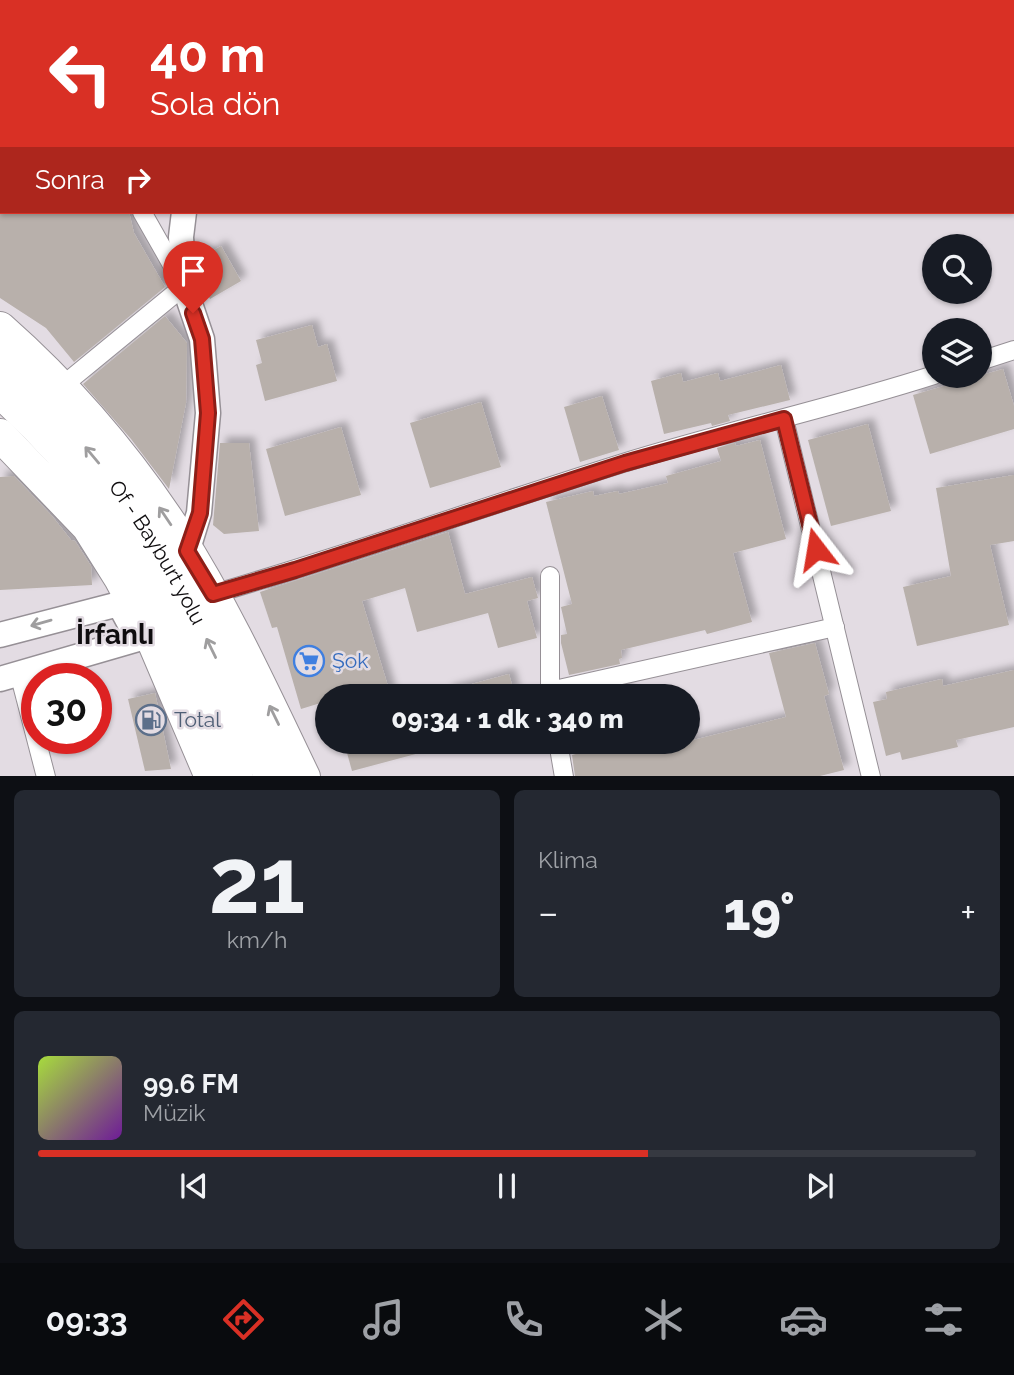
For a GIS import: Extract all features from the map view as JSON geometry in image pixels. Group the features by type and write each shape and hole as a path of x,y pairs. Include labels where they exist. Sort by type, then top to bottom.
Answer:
{"highway":[{"path":"0,328 61,387 126,461 213,594 304,776"},
{"name":"Of - Bayburt yolu","path":"0,360 48,406 98,462 139,517 210,645 271,776"},
{"name":"Of - Bayburt yolu","path":"0,392 66,460 114,521 133,551 161,604 237,776"},
{"path":"0,435 88,527 120,578 150,634 211,776"}],"street":[{"path":"143,214 184,286 202,339 208,413 200,513 177,582"},
{"path":"184,214 181,237 184,286"},
{"path":"61,387 184,286"},
{"path":"992,356 1014,350"},
{"path":"213,594 625,463 922,379"},
{"path":"784,419 871,776"},
{"path":"550,576 550,684"},
{"path":"0,635 119,604 138,639 9,676 46,776"},
{"path":"593,684 835,627"},
{"path":"560,754 564,776"}],"building":[{"path":"0,214 129,214 134,233 165,287 74,362 46,328 0,298"},
{"path":"221,246 241,281 210,299 199,280 197,260"},
{"path":"165,316 187,343 186,403 169,489 131,439 83,384"},
{"path":"312,325 318,347 327,344 337,381 265,401 256,365 262,363 256,340"},
{"path":"781,365 790,400 728,415 730,421 712,426 711,423 664,434 651,381 681,373 683,382 718,373 720,381"},
{"path":"1003,369 1014,406 1014,429 930,454 913,395 937,388 992,388 992,372"},
{"path":"602,396 619,450 580,462 564,407"},
{"path":"481,402 501,467 430,488 410,423"},
{"path":"868,424 891,511 831,526 808,440"},
{"path":"341,427 361,495 285,516 266,449"},
{"path":"760,440 786,539 733,553 752,622 707,634 705,630 621,650 620,664 569,675 561,643 561,635 567,634 561,607 572,604 546,502 593,491 594,496 618,491 619,494 668,483 666,476 721,461 717,448"},
{"path":"220,443 249,443 259,531 224,534 213,525"},
{"path":"1014,475 1014,541 990,545 1009,625 917,646 903,587 951,576 936,488"},
{"path":"14,476 71,540 75,541 91,566 92,585 0,590 0,477"},
{"path":"448,532 465,594 532,577 538,598 527,601 537,638 498,648 488,613 417,632 405,588 362,601 387,684 315,684 315,705 301,709 277,627 272,628 260,592"},
{"path":"815,643 829,694 824,696 844,770 820,776 575,776 572,755 700,754 700,738 786,717 769,653"},
{"path":"1014,670 1014,727 956,740 958,747 902,760 900,752 886,756 873,702 887,699 886,692 942,679 943,686"},
{"path":"509,674 512,684 472,684"},
{"path":"155,693 171,769 145,771 128,699"},
{"path":"347,754 416,754 352,771"}],"place":[{"name":"Şok","path":"309,661"},
{"name":"Total","path":"151,720"}],"district":[{"name":"İrfanlı","path":"115,634"}],"route":[{"path":"193,313 202,339 208,413 200,513 187,551 213,594 625,463 784,419 816,549"}]}
